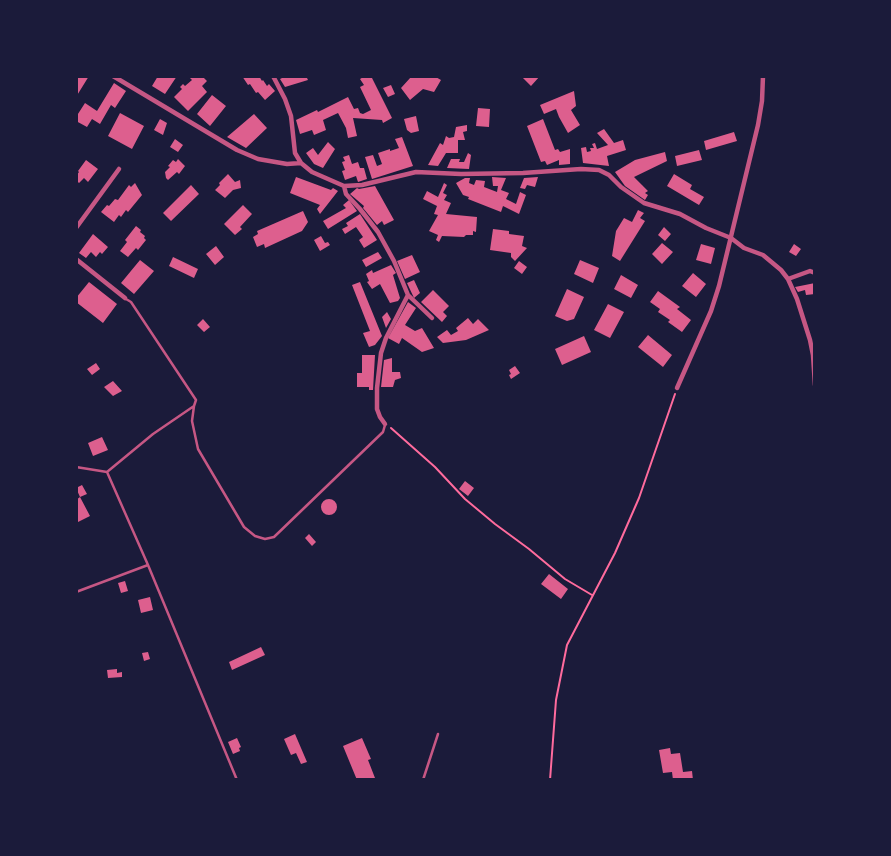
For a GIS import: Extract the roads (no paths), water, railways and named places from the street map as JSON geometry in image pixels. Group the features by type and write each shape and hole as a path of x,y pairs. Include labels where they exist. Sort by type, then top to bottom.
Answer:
{"street":[{"path":"114,76 237,150 258,159 287,164 301,163"},
{"path":"273,76 285,99 291,116 295,152 301,163 312,172 344,186 370,183 416,172 461,174 598,170 609,175 644,203 680,214 706,228 731,238 744,248 763,254 788,279 797,299 810,340 815,385"},
{"path":"677,388 719,286 758,125 762,101 763,76"},
{"path":"76,228 119,169"},
{"path":"344,186 346,194 360,208 378,232 394,261 408,295 432,318"},
{"path":"76,259 124,298"},
{"path":"788,279 810,271 815,273"},
{"path":"385,424 377,409 380,353 408,295"}],"lane":[{"path":"124,298 130,302 193,393 196,400 192,421 198,449 244,527 255,536 265,539 274,537 383,432 385,424"},
{"path":"107,472 153,434 194,406"},
{"path":"76,466 107,472"},
{"path":"107,472 148,565 237,780"},
{"path":"76,592 148,565"},
{"path":"423,780 438,734"}]}
